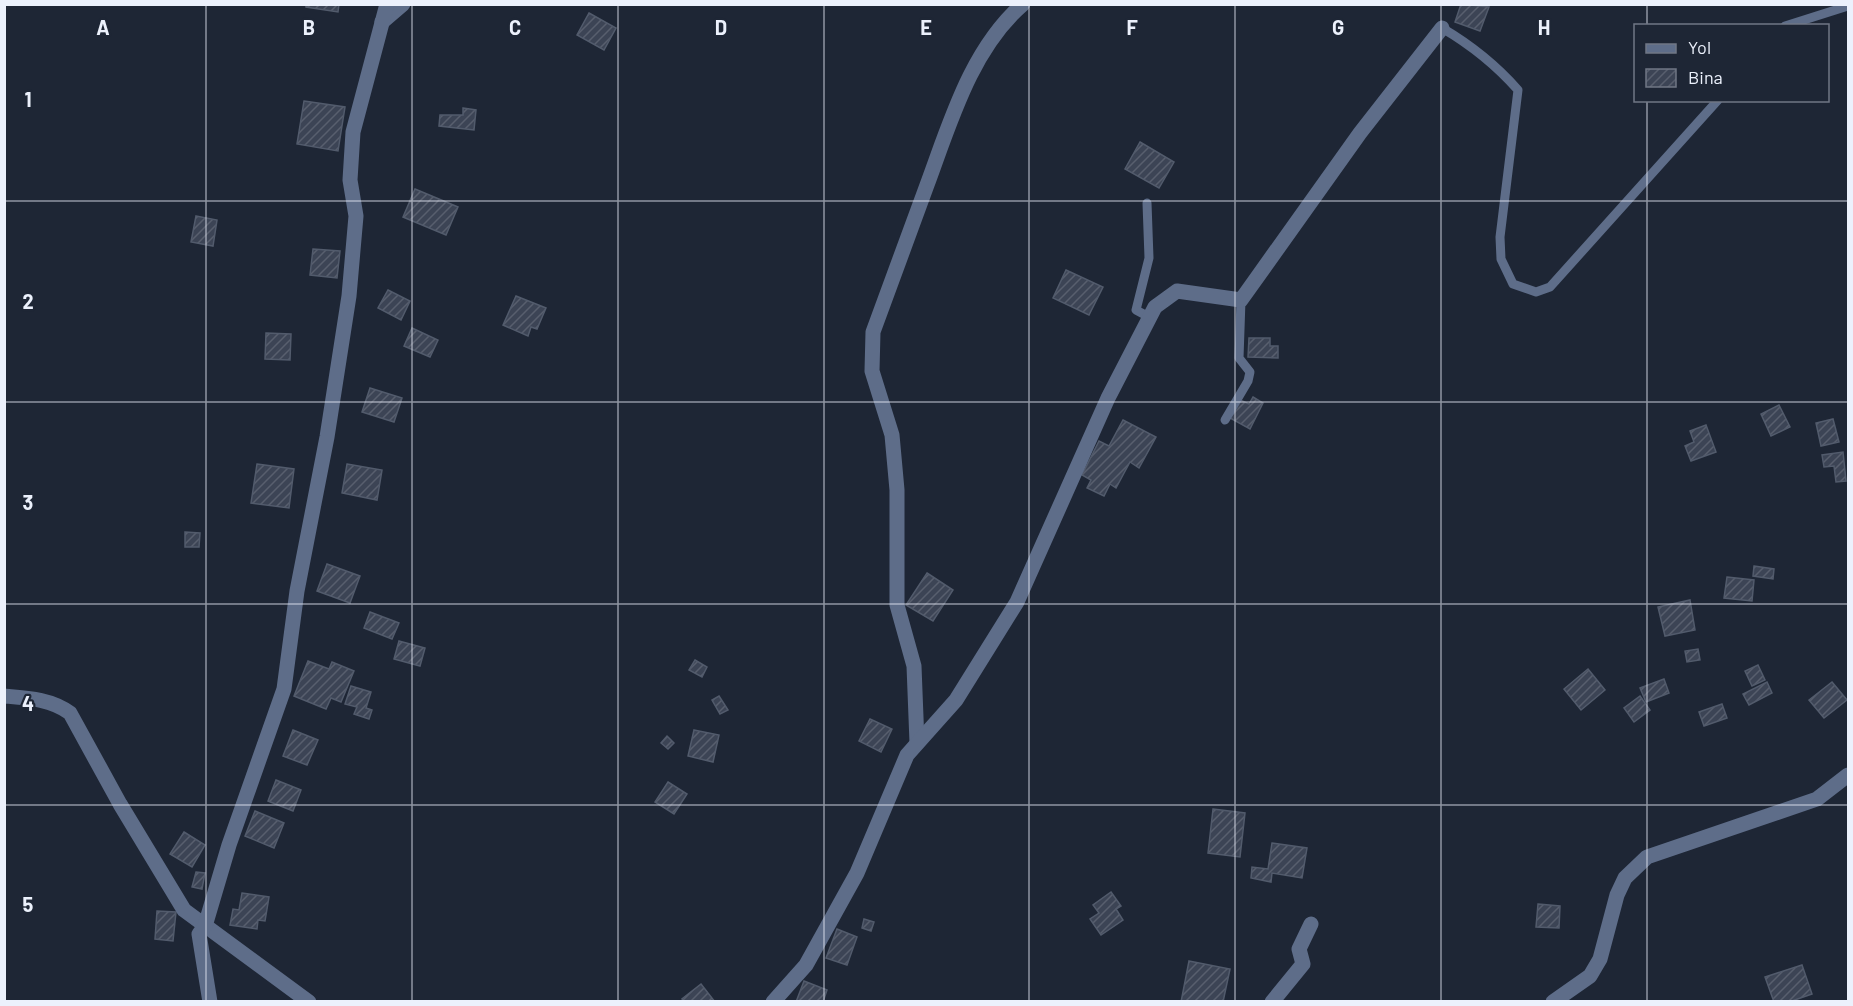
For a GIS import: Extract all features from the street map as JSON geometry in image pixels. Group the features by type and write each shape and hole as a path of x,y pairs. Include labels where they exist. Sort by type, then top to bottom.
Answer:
{"street":[{"path":"210,1002 199,934 205,926 229,845 284,689 297,591 327,437 349,296 356,216 350,180 353,132 387,4"},
{"path":"382,21 403,4"},
{"path":"917,743 914,666 897,604 897,490 892,435 872,371 873,332 957,103 988,45 1009,16 1023,4"},
{"path":"773,1002 806,965 856,873 907,755 956,700 1017,602 1108,398 1155,307 1177,291 1241,300 1360,133 1442,28"},
{"path":"4,696 34,698 59,705 70,713 120,804 184,910 309,1002"},
{"path":"1553,1002 1590,976 1600,959 1617,895 1625,878 1647,857 1817,799 1848,775"},
{"path":"1272,1002 1303,964 1299,949 1311,924"}],"lane":[{"path":"1791,24 1848,6"},
{"path":"1442,28 1463,40 1500,69 1518,90 1500,237 1501,259 1513,284 1536,292 1550,288 1716,102"},
{"path":"1147,203 1149,258 1136,310 1149,317"},
{"path":"1225,420 1248,381 1250,372 1239,358 1241,300"}],"building":[{"path":"306,4 339,4 338,12 306,7"},
{"path":"1461,4 1489,7 1480,31 1455,22"},
{"path":"589,13 616,28 604,50 577,35"},
{"path":"304,101 345,107 338,151 297,144"},
{"path":"463,108 476,110 474,130 439,126 440,115 463,115"},
{"path":"1140,142 1174,162 1159,188 1125,169"},
{"path":"415,189 458,207 446,235 403,217"},
{"path":"196,216 217,220 213,246 191,242"},
{"path":"313,249 340,251 337,278 310,275"},
{"path":"1066,270 1103,287 1089,315 1053,298"},
{"path":"388,290 410,301 401,320 378,308"},
{"path":"516,296 546,308 537,329 531,327 528,336 503,325"},
{"path":"412,328 438,340 430,357 404,346"},
{"path":"266,333 291,334 290,360 265,359"},
{"path":"1249,338 1270,338 1270,346 1278,346 1278,358 1248,357"},
{"path":"370,388 402,398 394,422 362,412"},
{"path":"1253,397 1263,403 1250,429 1230,418 1240,400 1249,404"},
{"path":"1779,405 1790,427 1771,436 1761,414"},
{"path":"1833,419 1839,442 1821,446 1816,423"},
{"path":"1123,420 1156,437 1139,468 1130,462 1116,488 1110,484 1104,496 1087,488 1091,480 1082,475 1099,441 1109,446"},
{"path":"1706,425 1716,452 1691,461 1685,446 1694,442 1690,431"},
{"path":"1843,452 1846,481 1836,482 1834,466 1824,467 1822,455"},
{"path":"257,464 294,469 289,508 251,503"},
{"path":"347,464 382,470 377,500 342,493"},
{"path":"185,532 200,533 199,547 185,547"},
{"path":"327,564 360,576 350,603 317,591"},
{"path":"1754,566 1774,569 1773,579 1753,576"},
{"path":"927,573 953,590 933,621 906,605"},
{"path":"1727,577 1754,580 1752,601 1724,598"},
{"path":"1690,600 1695,630 1665,636 1658,607"},
{"path":"370,612 399,623 392,639 364,628"},
{"path":"399,641 425,648 420,666 394,659"},
{"path":"1698,649 1700,660 1687,662 1685,651"},
{"path":"695,660 707,667 702,677 689,670"},
{"path":"308,661 329,669 332,662 354,671 341,702 331,698 326,709 294,696"},
{"path":"1758,665 1765,680 1752,686 1745,671"},
{"path":"1588,669 1605,690 1581,710 1564,689"},
{"path":"1664,679 1669,693 1646,702 1640,688"},
{"path":"1767,682 1772,693 1749,705 1743,694"},
{"path":"1832,682 1847,700 1824,718 1809,700"},
{"path":"351,686 371,692 366,708 372,710 369,719 354,714 357,707 345,704"},
{"path":"719,696 728,710 720,714 712,700"},
{"path":"1640,696 1650,710 1634,722 1624,708"},
{"path":"1722,704 1727,718 1704,726 1699,712"},
{"path":"870,719 892,729 881,752 859,741"},
{"path":"293,730 318,740 307,765 283,756"},
{"path":"694,730 719,735 713,762 688,756"},
{"path":"667,736 674,743 668,749 661,743"},
{"path":"276,780 301,790 293,811 268,801"},
{"path":"668,782 687,794 674,814 655,802"},
{"path":"1213,809 1245,813 1240,857 1208,853"},
{"path":"255,811 284,823 274,848 245,836"},
{"path":"184,832 205,845 192,867 170,854"},
{"path":"1272,843 1307,848 1302,878 1272,873 1271,882 1251,878 1252,867 1268,869"},
{"path":"196,872 205,873 202,889 192,887"},
{"path":"1111,892 1121,906 1116,909 1123,920 1101,935 1090,919 1099,913 1093,905"},
{"path":"242,893 269,897 265,921 258,920 257,929 230,925 233,909 239,910"},
{"path":"1538,904 1560,906 1559,928 1536,927"},
{"path":"157,911 176,912 173,941 155,939"},
{"path":"864,919 874,922 871,931 862,928"},
{"path":"837,929 857,937 847,965 826,958"},
{"path":"1189,961 1230,969 1223,1002 1181,1002"},
{"path":"1802,965 1812,994 1789,1002 1774,1002 1765,977"},
{"path":"804,981 827,990 823,1002 796,1002"},
{"path":"701,984 715,1002 684,1002 682,999"}]}
